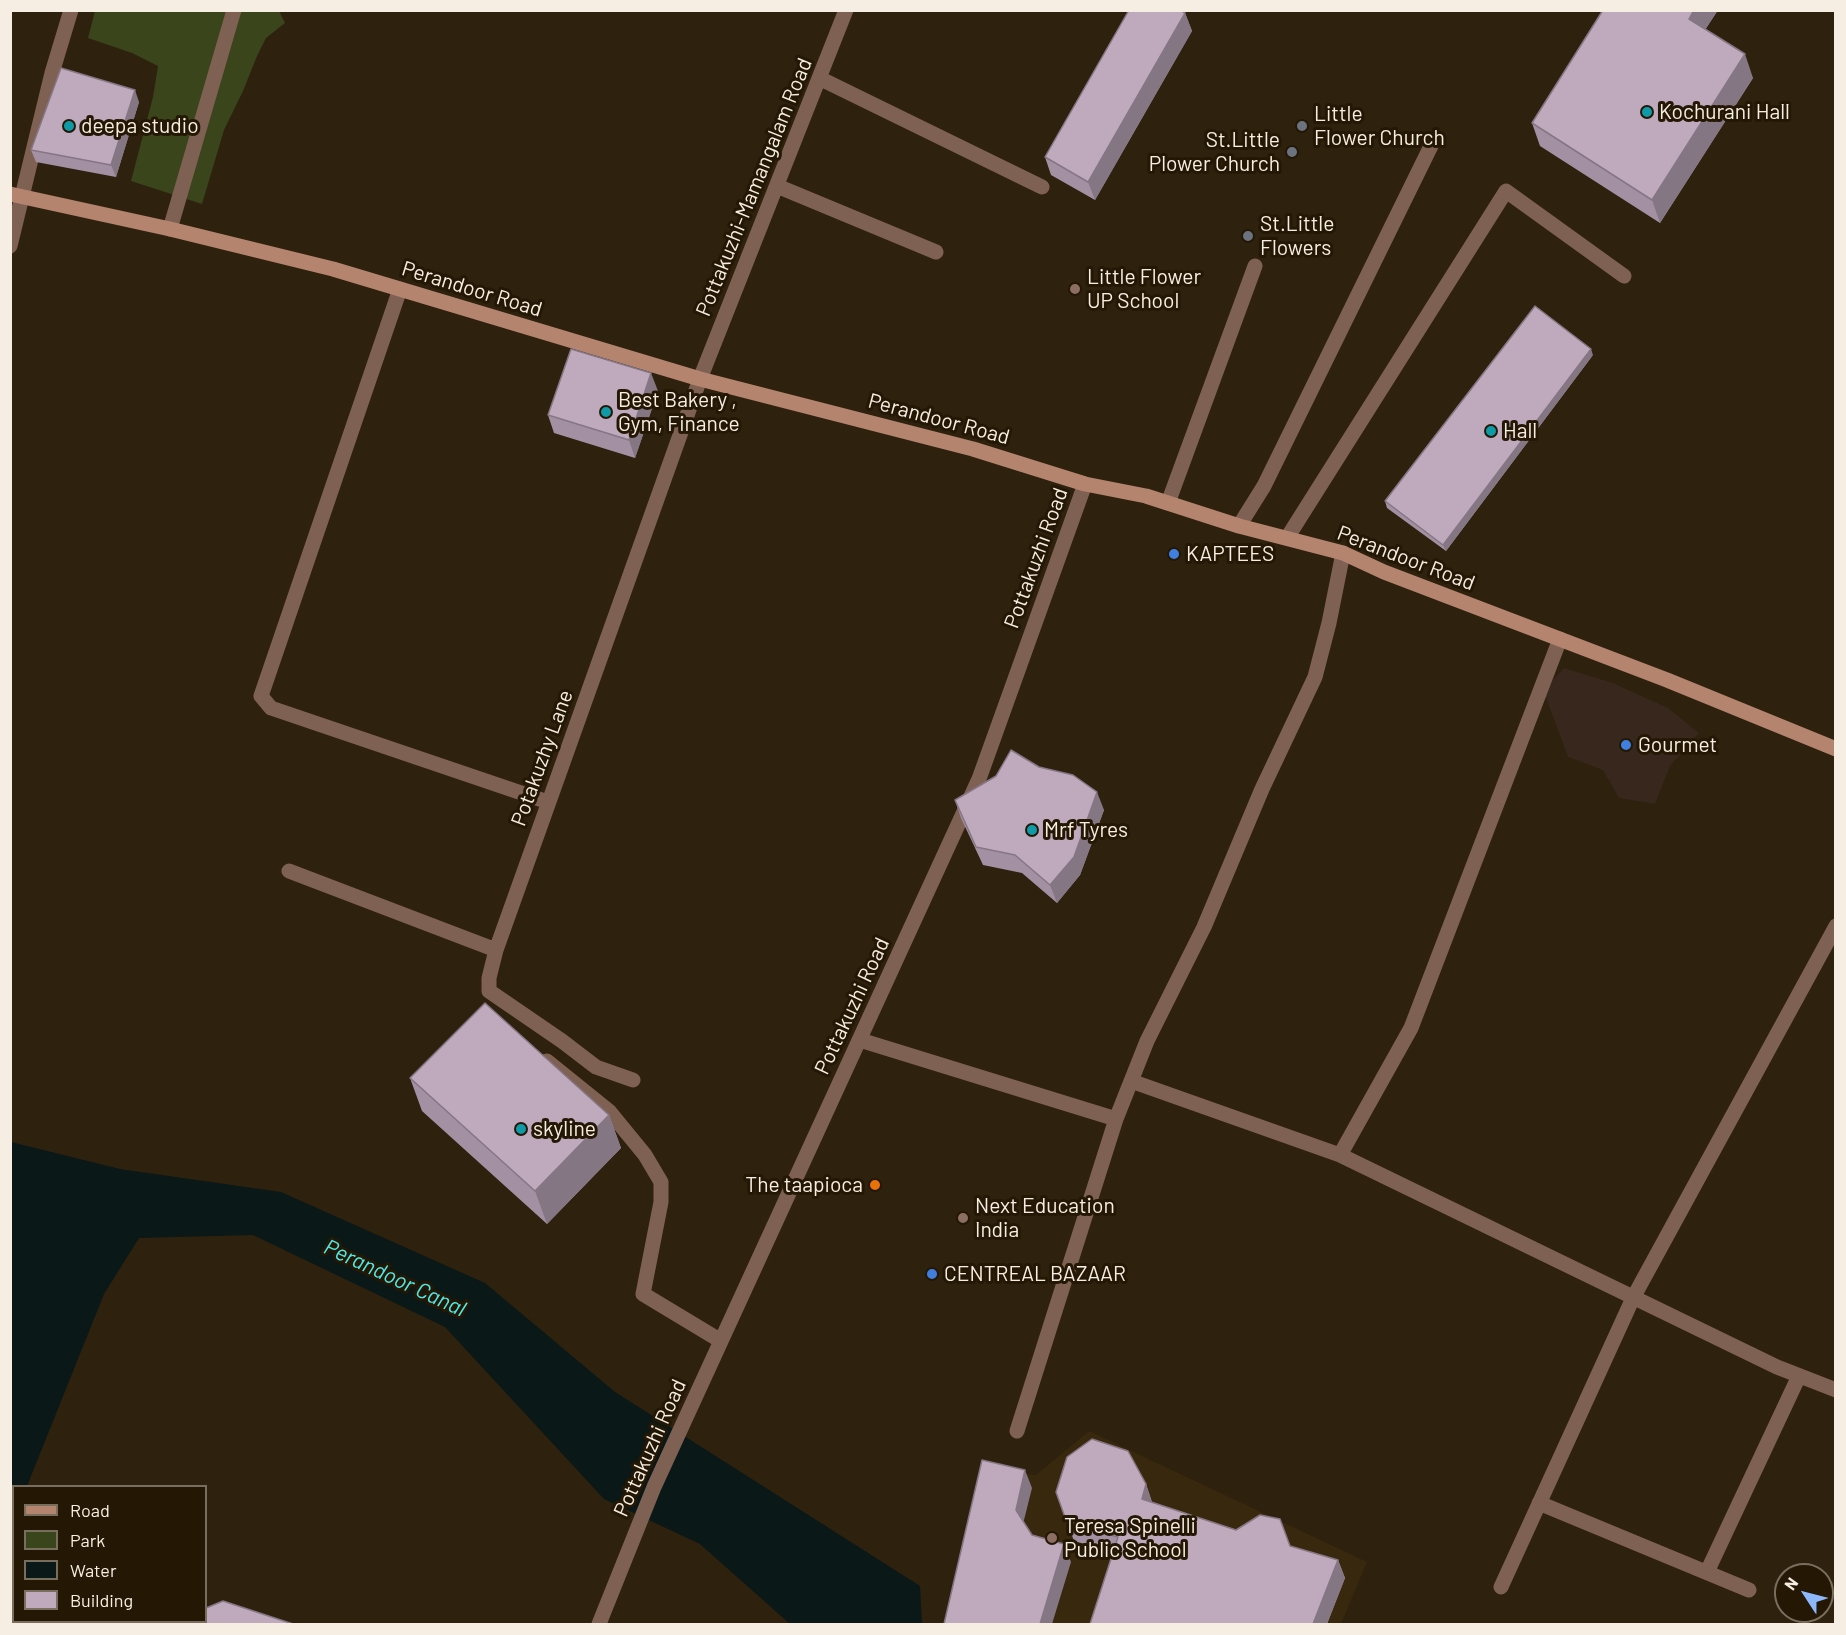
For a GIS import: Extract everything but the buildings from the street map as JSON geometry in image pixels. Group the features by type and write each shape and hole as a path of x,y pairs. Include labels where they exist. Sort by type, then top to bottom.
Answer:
{"main road":[{"name":"Perandoor Road","path":"17,196 170,229 333,269 700,379 973,449 1085,484 1146,496 1239,526 1343,553 1384,572 1836,749"}],"street":[{"path":"10,246 17,196 71,10"},
{"path":"170,229 234,10"},
{"name":"Pottakuzhi-Mamangalam Road","path":"700,379 846,10"},
{"path":"819,78 1042,187"},
{"path":"1239,526 1264,486 1431,146"},
{"path":"777,186 936,252"},
{"path":"1287,538 1506,190 1624,276"},
{"path":"1168,503 1255,266"},
{"path":"400,289 261,696 271,708 548,802"},
{"name":"Potakuzhy Lane","path":"633,1080 596,1068 562,1041 489,991 489,978 496,950 548,802 700,379"},
{"name":"Pottakuzhi Road","path":"599,1624 682,1425 979,779 1085,484"},
{"path":"1017,1431 1116,1119 1131,1081 1147,1041 1204,927 1262,789 1315,677 1343,553"},
{"path":"1340,1155 1411,1028 1560,639"},
{"path":"289,871 496,950"},
{"path":"1501,1587 1633,1298 1836,926"},
{"path":"860,1040 1116,1119"},
{"path":"537,1054 609,1110 645,1155 661,1182 660,1211 643,1294 721,1341"},
{"path":"1131,1081 1340,1155 1777,1367 1836,1390"},
{"path":"1707,1572 1799,1376"},
{"path":"1539,1503 1749,1590"}],"shaded area":[{"name":"Gourmet","path":"1564,668 1613,683 1668,708 1699,733 1670,766 1655,804 1619,798 1603,770 1568,757 1543,690"},
{"path":"1089,1431 1367,1562 1341,1624 950,1624 987,1469 1036,1475"}],"green space":[{"path":"95,11 279,11 285,23 266,38 257,56 224,130 202,204 131,181 153,97 158,66 132,53 88,38"}],"water":[{"name":"Perandoor Canal","path":"11,1142 120,1169 281,1192 485,1283 615,1392 920,1586 922,1624 790,1624 700,1544 604,1499 445,1327 253,1235 139,1238 104,1294 27,1485 12,1485 11,1538"}],"place":[{"name":"Kochurani Hall","path":"1647,112"},
{"name":"deepa studio","path":"69,126"},
{"name":"Little Flower Church","path":"1302,126"},
{"name":"St.Little Plower Church","path":"1292,152"},
{"name":"St.Little Flowers","path":"1248,236"},
{"name":"Little Flower UP School","path":"1075,289"},
{"name":"Best Bakery , Gym, Finance","path":"606,412"},
{"name":"Hall","path":"1491,431"},
{"name":"KAPTEES","path":"1174,554"},
{"name":"Gourmet","path":"1626,745"},
{"name":"Mrf Tyres","path":"1032,830"},
{"name":"skyline","path":"521,1129"},
{"name":"The taapioca","path":"875,1185"},
{"name":"Next Education India","path":"963,1218"},
{"name":"CENTREAL BAZAAR","path":"932,1274"},
{"name":"Teresa Spinelli Public School","path":"1052,1538"}]}
